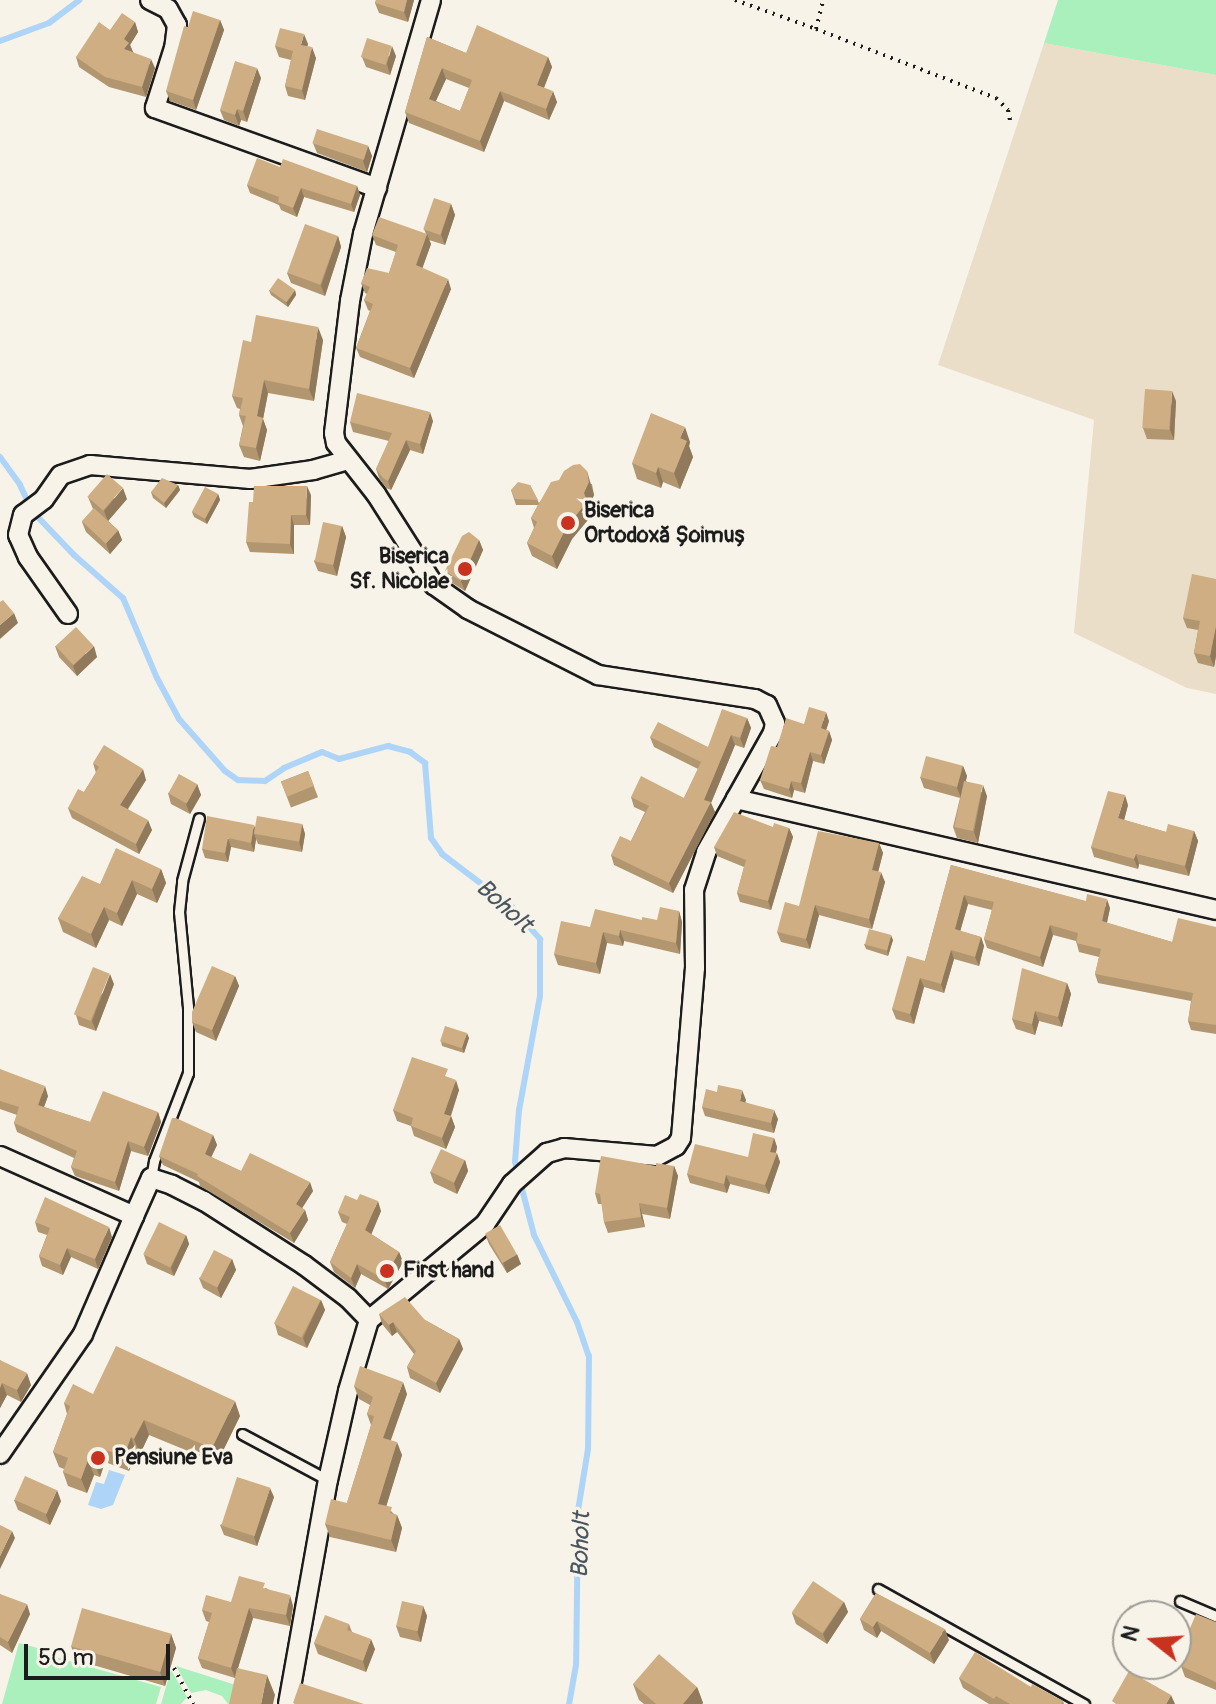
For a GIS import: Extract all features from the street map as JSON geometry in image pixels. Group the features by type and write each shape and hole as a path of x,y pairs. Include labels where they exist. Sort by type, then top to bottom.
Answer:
{"street":[{"path":"150,0 168,9 177,25 174,48 155,108 377,188"},
{"path":"288,1704 328,1480 348,1391 369,1320 485,1224 512,1184 547,1153 564,1148 657,1156 676,1146 681,1138 695,968 694,890 706,852 773,733 775,723 767,705 755,699 598,675 468,609 434,585 376,494 348,460 334,433 335,405 356,266 431,0"},
{"path":"68,614 22,546 18,535 30,510 61,475 90,465 250,479 313,470 348,460"},
{"path":"736,799 1216,910"},
{"path":"0,1156 134,1216"},
{"path":"0,1454 83,1334 151,1178 204,1201 250,1228 348,1298 369,1320"}],"lane":[{"path":"151,1178 154,1161 188,1073 188,1007 179,912 182,881 199,818"},
{"path":"242,1434 328,1480"},
{"path":"878,1589 1084,1704"},
{"path":"1192,1606 1216,1616"}],"path":[{"path":"735,0 996,98 1008,110 1011,125"},
{"path":"816,29 823,0"},
{"path":"174,1668 193,1704"}],"shaded area":[{"path":"1044,43 1216,75 1216,694 1187,688 1074,633 1094,420 938,365"}],"green space":[{"path":"1058,0 1216,0 1216,75 1044,43"},
{"path":"19,1643 49,1651 48,1655 161,1687 156,1704 2,1704"},
{"path":"176,1666 242,1687 239,1704 228,1704 222,1696 206,1690 191,1693"},
{"path":"171,1670 187,1697 181,1704 161,1704"}],"water":[{"path":"109,1470 125,1475 113,1505 101,1509 88,1505 96,1482 104,1484"}],"building":[{"path":"376,0 407,0 404,12 375,3"},
{"path":"193,11 220,20 193,100 166,91 184,26 188,27"},
{"path":"122,13 135,22 124,39 129,43 124,49 151,59 142,87 105,77 76,57 99,22 110,30"},
{"path":"477,25 548,57 537,85 553,91 546,109 500,91 480,141 405,112 427,37 466,53","holes":["442,68 472,80 460,111 429,99"]},
{"path":"280,28 304,34 301,45 312,47 302,90 285,86 293,51 275,46"},
{"path":"367,38 392,46 386,65 361,57"},
{"path":"235,61 257,68 243,111 237,109 235,115 220,110"},
{"path":"317,129 368,146 364,160 312,143"},
{"path":"257,158 280,167 283,159 357,186 351,204 301,188 293,208 278,202 279,197 247,185"},
{"path":"434,198 451,204 440,235 423,229"},
{"path":"379,217 427,234 416,265 448,279 410,368 356,348 373,304 364,300 370,287 361,283 367,268 389,273 398,245 372,235"},
{"path":"305,224 338,236 320,285 287,273"},
{"path":"278,278 295,290 287,302 269,290"},
{"path":"256,315 318,327 309,389 264,380 257,416 263,418 256,448 239,445 246,416 239,415 243,398 232,396 243,340 251,342"},
{"path":"1145,389 1172,391 1169,430 1142,428"},
{"path":"357,393 430,412 420,444 406,440 388,481 376,469 392,433 350,422"},
{"path":"651,413 685,427 680,438 687,441 674,473 658,467 656,473 632,463"},
{"path":"580,464 587,471 589,482 584,493 587,502 567,526 552,556 527,543 537,522 531,518 551,482 559,480 564,471 573,465"},
{"path":"107,474 123,488 103,510 87,497"},
{"path":"162,478 178,485 164,503 151,492"},
{"path":"518,482 530,485 538,500 515,499 511,490"},
{"path":"254,486 307,486 306,515 291,515 290,544 246,542 249,502 253,502"},
{"path":"205,487 218,494 205,519 192,512"},
{"path":"94,508 118,531 106,544 82,521"},
{"path":"323,522 342,526 333,565 315,561"},
{"path":"469,532 479,540 461,581 445,571 462,536"},
{"path":"1192,574 1216,579 1216,626 1210,656 1194,653 1200,621 1183,618"},
{"path":"3,600 14,613 0,625 0,602"},
{"path":"76,627 94,646 73,665 56,646"},
{"path":"809,707 826,712 821,728 829,731 821,755 810,752 801,783 791,781 789,789 760,780 771,746 777,747 786,718 804,724"},
{"path":"722,709 747,718 740,738 731,735 704,800 711,802 669,883 611,855 620,836 631,841 649,806 631,797 641,776 684,798 701,762 650,737 658,722 708,747"},
{"path":"104,745 143,769 120,805 148,820 136,844 68,808 78,789 84,792 99,767 93,763"},
{"path":"926,756 963,766 957,787 920,777"},
{"path":"308,771 314,786 287,797 281,782"},
{"path":"179,774 197,784 187,803 168,793"},
{"path":"964,781 983,785 973,831 954,827"},
{"path":"1108,791 1125,795 1118,818 1166,832 1168,824 1194,831 1185,866 1136,854 1134,859 1091,847"},
{"path":"734,812 773,827 774,823 789,828 768,901 737,893 746,860 714,847"},
{"path":"207,816 254,825 251,843 228,838 225,853 202,849"},
{"path":"257,816 302,824 299,842 254,834"},
{"path":"818,831 879,843 872,870 881,872 869,919 815,905 806,939 777,932 785,902 799,906"},
{"path":"116,848 161,869 152,889 132,880 117,913 104,907 91,934 58,918 82,876 100,884"},
{"path":"951,865 1086,901 1087,894 1107,899 1102,921 1172,942 1178,918 1216,927 1216,1025 1188,1021 1193,993 1095,974 1101,949 1076,943 1078,933 1050,925 1040,957 984,939 994,902 964,895 955,929 981,937 975,957 951,950 941,984 920,978 910,1014 892,1009 907,956 925,961"},
{"path":"660,907 679,911 676,943 620,930 619,936 603,932 596,963 554,954 561,921 590,927 595,909 642,920 642,917 657,920"},
{"path":"869,929 891,935 887,950 865,944"},
{"path":"212,966 235,976 212,1030 192,1022 192,1012"},
{"path":"93,967 110,974 91,1021 74,1014"},
{"path":"1022,968 1067,983 1058,1017 1035,1011 1032,1024 1012,1019"},
{"path":"445,1026 467,1033 462,1048 440,1041"},
{"path":"412,1057 448,1069 445,1076 456,1080 444,1114 451,1116 442,1138 411,1126 413,1118 393,1110"},
{"path":"0,1069 45,1086 38,1105 90,1122 103,1091 158,1112 144,1147 128,1141 115,1182 71,1167 77,1151 14,1123 19,1107 0,1101"},
{"path":"718,1085 742,1090 740,1101 774,1110 771,1123 702,1107 706,1089 717,1092"},
{"path":"172,1118 213,1135 205,1154 241,1171 250,1153 310,1182 296,1204 305,1210 290,1233 198,1174 159,1156"},
{"path":"753,1133 774,1138 770,1152 777,1153 765,1185 726,1175 724,1184 687,1174 695,1144 748,1157"},
{"path":"441,1149 465,1160 454,1183 430,1172"},
{"path":"601,1156 656,1166 656,1163 674,1166 667,1208 639,1203 641,1217 604,1222 600,1194 595,1193"},
{"path":"360,1194 378,1201 365,1230 399,1252 384,1279 357,1264 351,1278 330,1262 350,1217 338,1212 345,1195 357,1200"},
{"path":"45,1197 109,1227 95,1259 67,1248 60,1265 39,1256 50,1228 35,1222"},
{"path":"159,1222 186,1235 170,1268 143,1254"},
{"path":"500,1225 517,1254 502,1263 485,1234"},
{"path":"214,1250 232,1259 217,1288 199,1279"},
{"path":"293,1286 321,1300 302,1337 274,1323"},
{"path":"405,1297 425,1320 459,1339 436,1383 407,1367 416,1351 393,1322 389,1325 379,1314"},
{"path":"116,1346 235,1401 212,1448 144,1420 134,1439 131,1437 124,1456 99,1448 94,1462 88,1460 81,1479 63,1472 68,1458 53,1452 70,1406 64,1403 73,1384 93,1394"},
{"path":"0,1360 27,1373 17,1390 2,1383 0,1388"},
{"path":"360,1366 403,1382 383,1438 397,1442 378,1504 392,1507 390,1513 397,1515 391,1540 325,1524 331,1499 347,1503 374,1416 367,1414 373,1397 354,1386"},
{"path":"25,1476 57,1490 46,1514 14,1500"},
{"path":"237,1477 270,1488 255,1536 221,1526"},
{"path":"0,1525 12,1531 0,1556"},
{"path":"239,1576 265,1583 263,1588 290,1595 286,1615 249,1608 231,1668 198,1658 212,1613 202,1610 206,1595 231,1602"},
{"path":"813,1581 844,1602 822,1633 792,1613"},
{"path":"876,1593 945,1629 930,1653 877,1621 873,1627 860,1619"},
{"path":"0,1594 27,1604 8,1642 0,1637"},
{"path":"402,1601 423,1606 418,1631 396,1626"},
{"path":"82,1608 171,1634 160,1672 71,1646"},
{"path":"1196,1614 1216,1622 1216,1682 1192,1671 1192,1623"},
{"path":"325,1615 349,1624 347,1630 371,1639 363,1661 314,1643"},
{"path":"975,1652 1031,1687 1032,1684 1063,1701 1061,1704 1010,1704 996,1696 994,1699 959,1678"},
{"path":"659,1654 697,1687 683,1704 656,1704 633,1684"},
{"path":"237,1668 267,1675 261,1704 229,1704"},
{"path":"1124,1680 1145,1680 1171,1695 1166,1704 1116,1704 1112,1701"},
{"path":"300,1683 364,1704 295,1704"}],"waterway":[{"name":"Boholt","path":"0,41 49,23 79,0"},
{"name":"Boholt","path":"0,457 20,485 32,511 74,555 123,598 157,678 179,719 225,771 238,780 265,781 284,768 322,752 339,759 388,746 410,752 425,763 431,838 442,854 512,907 540,939 540,996 519,1110 515,1162 534,1235 577,1322 589,1356 588,1449 578,1511 576,1665 569,1704"}],"place":[{"name":"Biserica Ortodoxă Șoimuș","path":"568,523"},
{"name":"Biserica Sf. Nicolae","path":"465,569"},
{"name":"First hand","path":"387,1271"},
{"name":"Pensiune Eva","path":"98,1458"}]}
